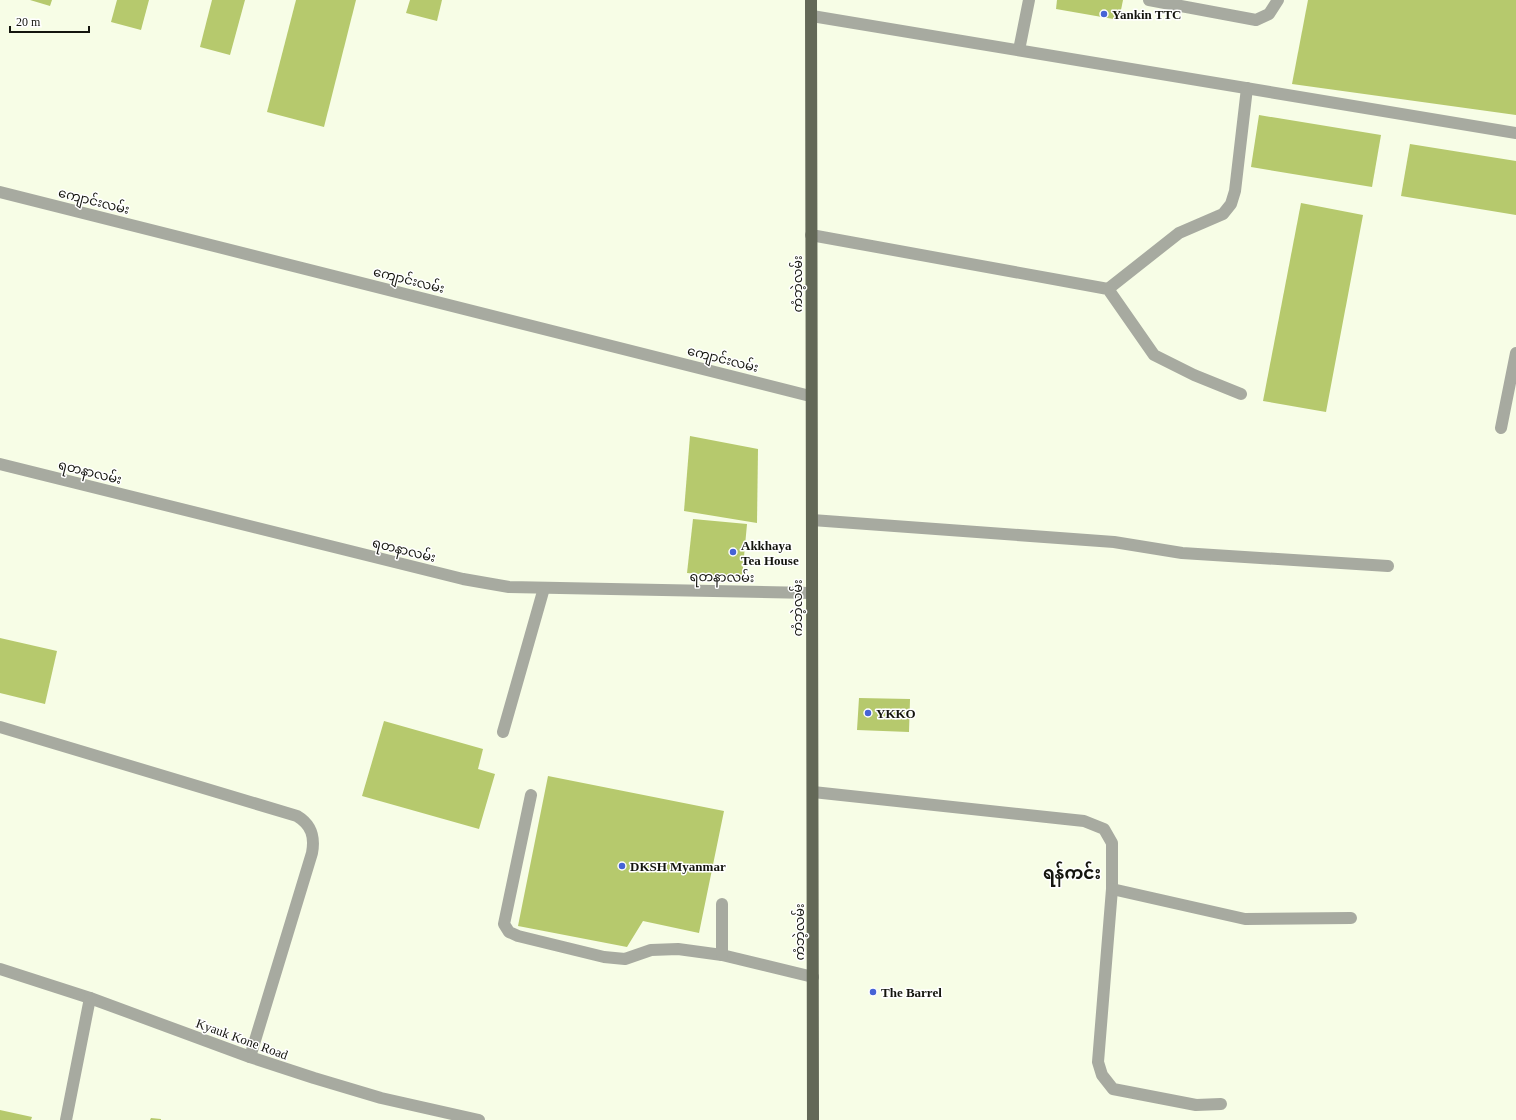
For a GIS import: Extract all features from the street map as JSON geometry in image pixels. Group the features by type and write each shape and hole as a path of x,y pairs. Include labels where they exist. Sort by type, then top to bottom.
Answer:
{"main road":[{"name":"ကံဘဲ့လမ်း","path":"811,0 810,396 812,520 813,1120"}],"street":[{"path":"1019,50 1029,0"},
{"path":"1149,0 1256,20 1269,14 1278,0"},
{"path":"812,16 1516,133"},
{"path":"1108,289 1179,233 1223,214 1231,204 1235,191 1247,88"},
{"name":"ကျောင်းလမ်း","path":"0,192 810,396"},
{"path":"811,235 1108,289 1154,355 1194,375 1241,394"},
{"path":"1501,428 1516,354"},
{"name":"ရတနာလမ်း","path":"0,464 463,579 510,587 811,592"},
{"path":"812,520 1114,542 1182,553 1388,566"},
{"path":"503,732 544,588"},
{"path":"0,727 297,816 309,825 313,836 312,852 250,1057"},
{"path":"813,792 1084,821 1104,829 1112,843 1112,889 1098,1062 1102,1075 1113,1089 1196,1105 1221,1104"},
{"path":"531,795 504,924 509,932 518,936 604,957 625,960 651,950 678,949 722,955 813,977"},
{"path":"1112,889 1245,919 1351,918"},
{"path":"722,904 722,955"},
{"name":"Kyauk Kone Road","path":"0,969 90,998 250,1057 381,1098 479,1120"},
{"path":"66,1120 90,998"}],"building":[{"path":"30,0 52,0 50,6"},
{"path":"117,0 149,0 141,30 111,22"},
{"path":"212,0 245,0 230,55 200,47"},
{"path":"296,0 356,0 324,127 267,112"},
{"path":"410,0 442,0 437,21 406,13"},
{"name":"Yankin TTC","path":"1057,0 1123,0 1119,20 1056,9"},
{"path":"1308,0 1516,0 1516,115 1292,84"},
{"path":"1259,115 1381,135 1372,187 1251,167"},
{"path":"1410,144 1516,161 1516,215 1401,196"},
{"path":"1301,203 1363,215 1326,412 1263,401"},
{"path":"690,436 758,449 757,523 684,511"},
{"path":"693,519 747,524 742,578 687,573"},
{"path":"0,638 57,651 45,704 0,693"},
{"path":"859,698 910,699 909,732 857,730"},
{"path":"384,721 483,749 478,769 495,774 479,829 362,796"},
{"name":"DKSH Myanmar","path":"548,776 724,811 699,933 643,921 627,947 518,926"},
{"path":"0,1110 32,1117 31,1120 0,1120"},
{"path":"151,1118 161,1119 161,1120 150,1120"}],"place":[{"name":"Yankin TTC","path":"1104,14"},
{"name":"Akkhaya Tea House","path":"733,552"},
{"name":"YKKO","path":"868,713"},
{"name":"DKSH Myanmar","path":"622,866"},
{"name":"The Barrel","path":"873,992"}],"district":[{"name":"ရန်ကင်း","path":"1072,873"}]}
